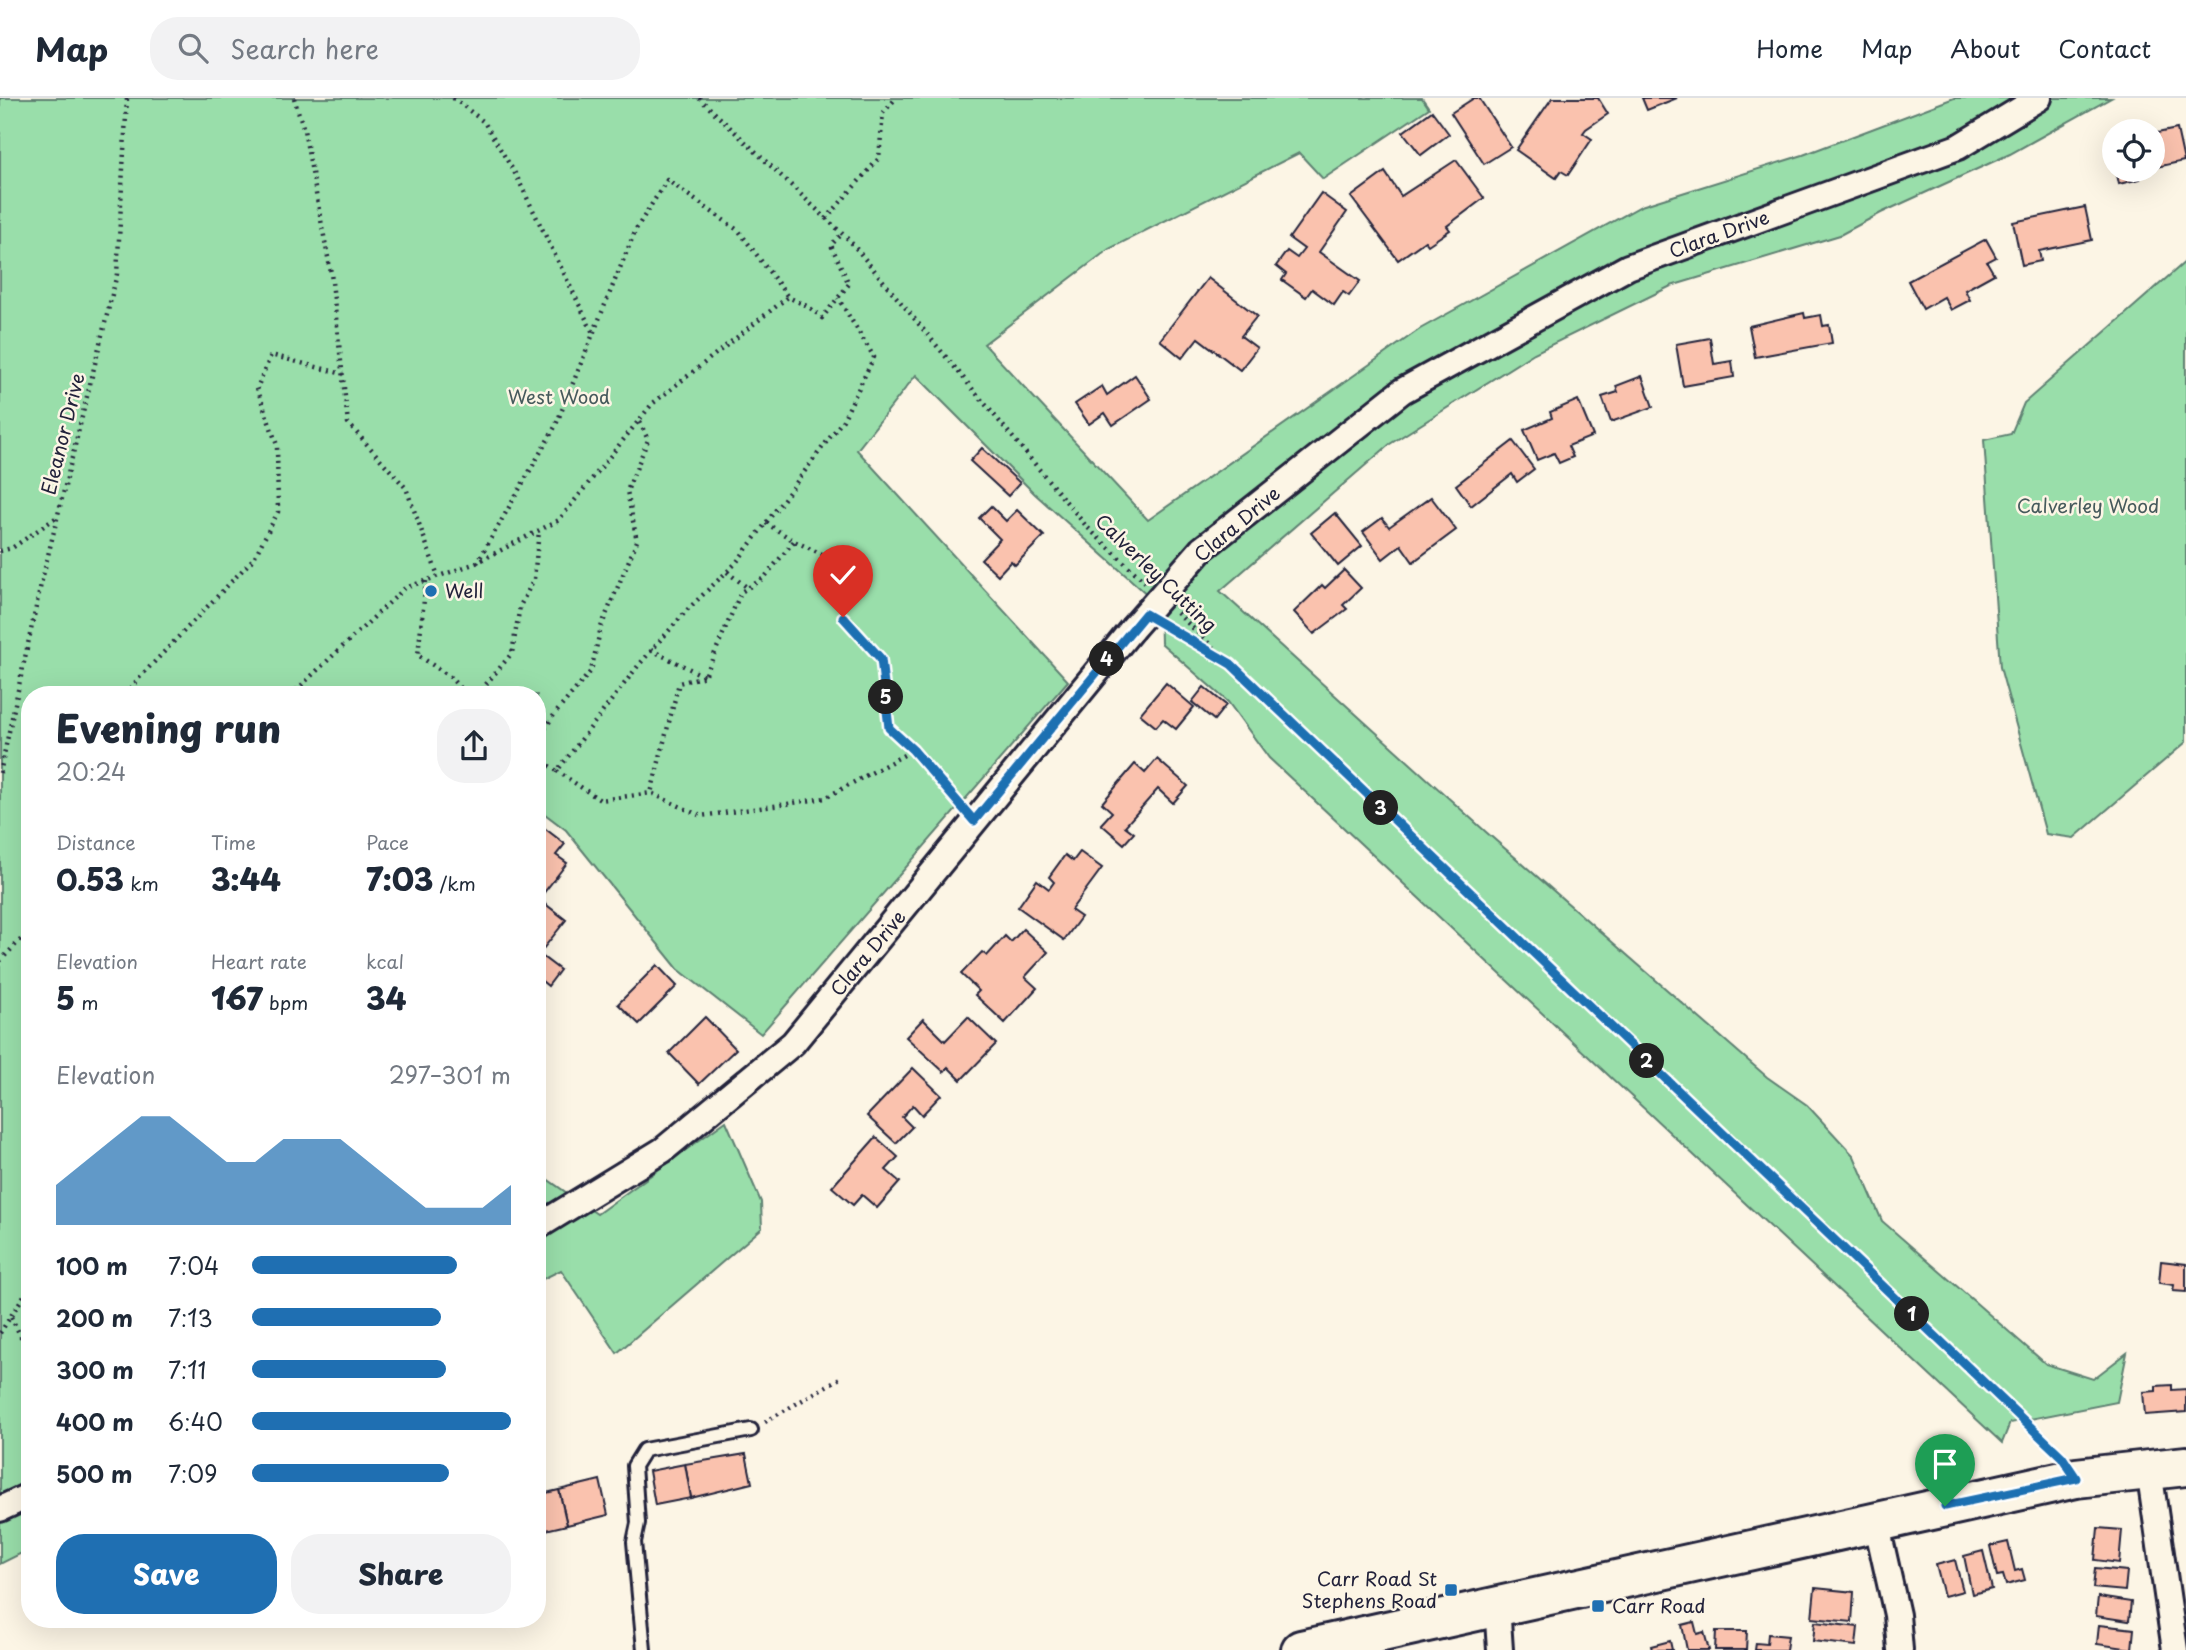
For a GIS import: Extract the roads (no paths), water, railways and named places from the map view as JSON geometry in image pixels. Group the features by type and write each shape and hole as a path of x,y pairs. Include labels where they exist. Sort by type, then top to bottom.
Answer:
{"main road":[{"path":"1301,1650 2076,1478 2168,1468"}],"street":[{"name":"Clara Drive","path":"546,1222 663,1150 793,1043 1144,611 1202,549 1402,391 1628,267 1958,147 2039,98"},
{"path":"2168,1468 2175,1650"},
{"path":"0,1509 21,1498"},
{"path":"1876,1521 1897,1615 1900,1650"},
{"path":"1497,1605 1500,1650"}],"lane":[{"path":"644,1650 634,1542 638,1523 634,1466 645,1450 751,1430"}],"place":[{"name":"Well","path":"431,591"},
{"name":"Carr Road St Stephens Road","path":"1451,1590"},
{"name":"Carr Road","path":"1598,1606"}],"park label":[{"name":"West Wood","path":"559,397"},
{"name":"Calverley Wood","path":"2088,506"}]}
